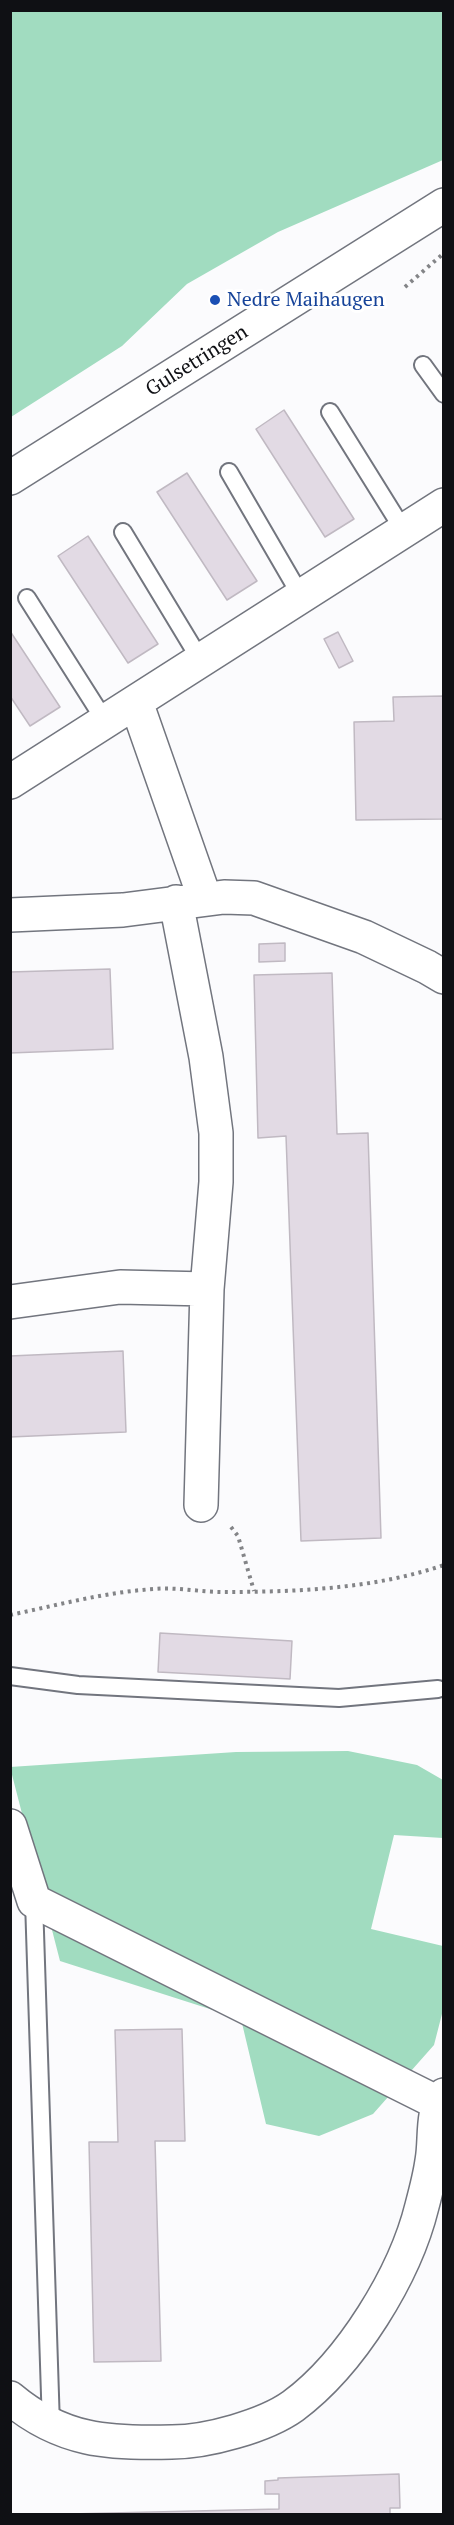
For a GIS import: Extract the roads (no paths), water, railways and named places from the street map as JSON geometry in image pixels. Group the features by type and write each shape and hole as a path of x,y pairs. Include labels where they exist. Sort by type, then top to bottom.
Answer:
{"street":[{"name":"Gulsetringen","path":"10,478 444,205"},
{"path":"10,782 444,506"},
{"path":"136,702 191,900 206,1057 216,1133 216,1182 207,1289 201,1505"},
{"path":"10,915 123,910 224,897 254,898 282,906 364,937 444,977"},
{"path":"10,1302 120,1287 207,1289"},
{"path":"10,1826 34,1901 441,2099 433,2160 421,2209 400,2265 373,2317 332,2372 292,2407 240,2431 189,2442 124,2444 71,2434 51,2426 10,2398"}],"lane":[{"path":"423,365 444,394"},
{"path":"330,412 404,531"},
{"path":"229,472 301,596"},
{"path":"123,532 201,661"},
{"path":"27,598 105,722"},
{"path":"10,1676 78,1685 339,1698 438,1689"},
{"path":"34,1901 51,2426"}],"place":[{"name":"Nedre Maihaugen","path":"215,300"}]}
